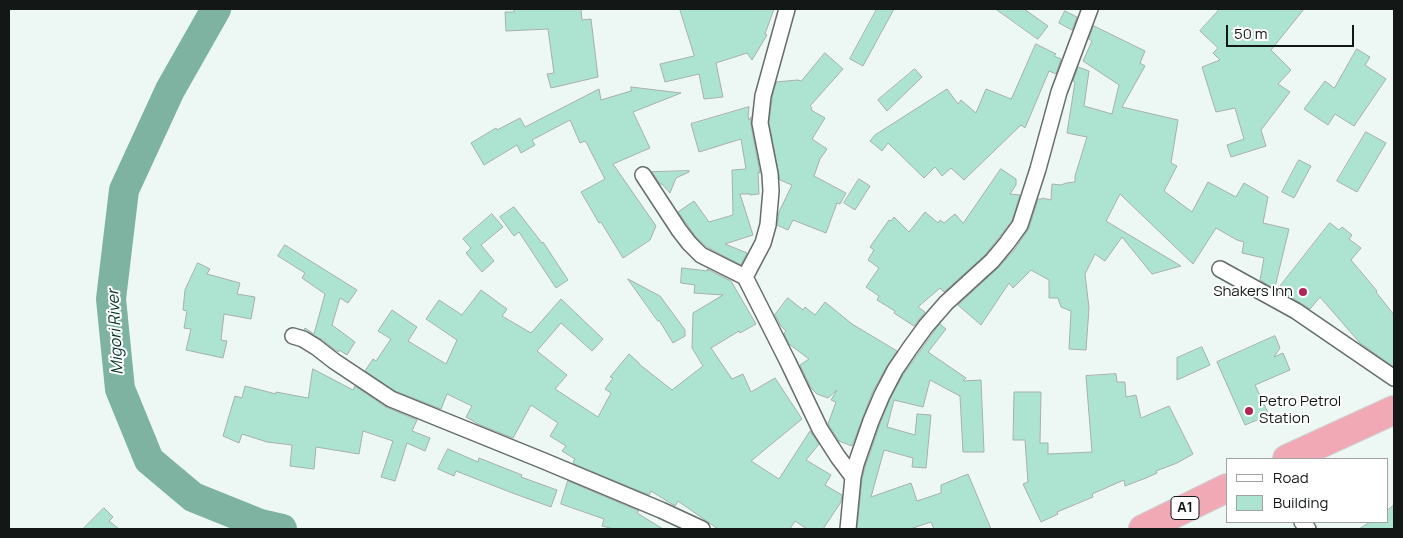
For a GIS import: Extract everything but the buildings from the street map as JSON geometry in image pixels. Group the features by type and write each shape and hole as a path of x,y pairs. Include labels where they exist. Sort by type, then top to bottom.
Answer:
{"highway":[{"path":"1290,458 1394,410"},
{"name":"A1","path":"1143,529 1226,488"}],"street":[{"path":"745,277 763,243 768,226 771,191 770,174 760,123 763,96 787,9"},
{"path":"848,529 853,477 862,446 874,412 895,370 926,326 946,303 992,261 1020,225 1060,92 1090,9"},
{"path":"643,175 679,230 701,255 745,277 820,429 838,458 853,477"},
{"path":"1220,269 1296,311 1394,378"},
{"path":"293,336 316,347 391,399 544,461 702,529"}],"waterway":[{"name":"Migori River","path":"216,9 170,90 124,190 111,299 120,389 149,460 193,497 260,524 282,529"}],"place":[{"name":"Shakers Inn","path":"1303,292"},
{"name":"Petro Petrol Station","path":"1249,411"}]}
